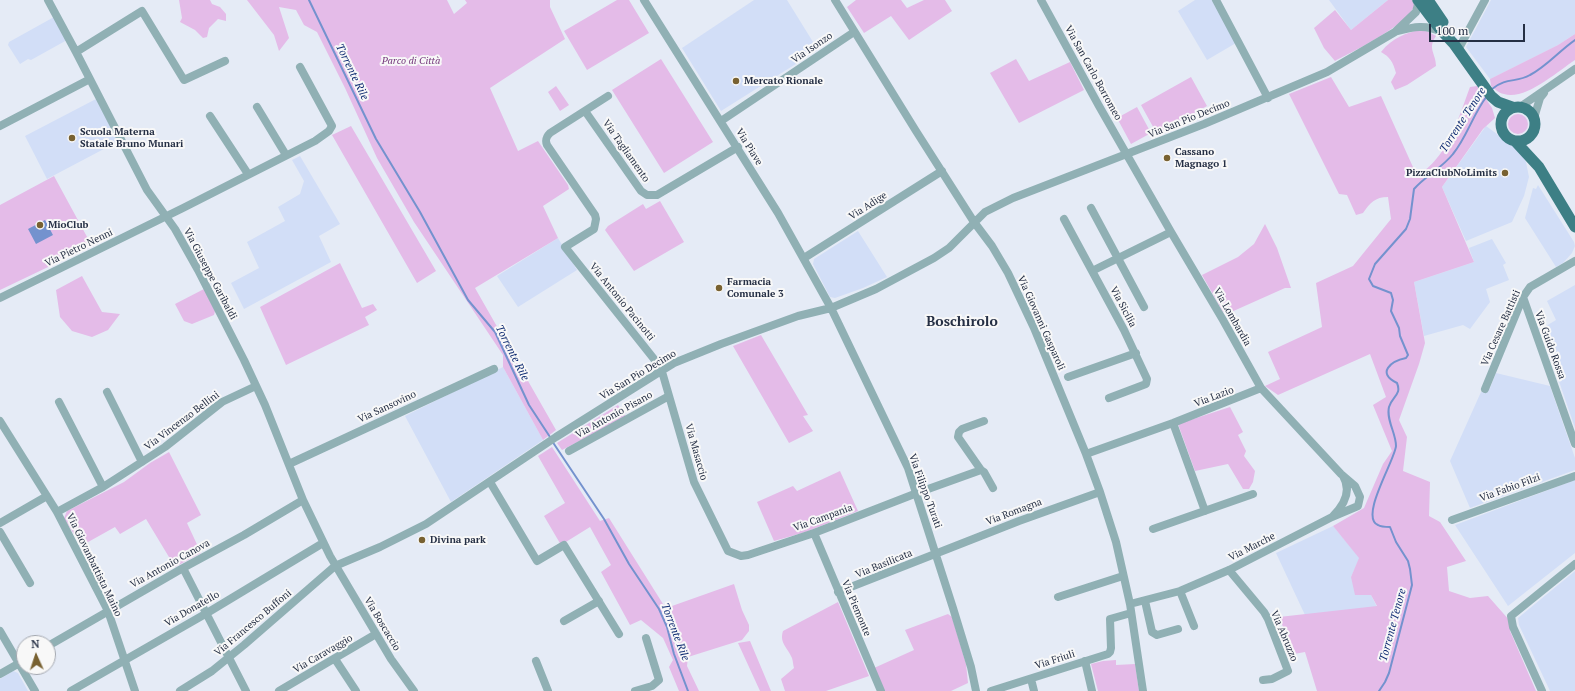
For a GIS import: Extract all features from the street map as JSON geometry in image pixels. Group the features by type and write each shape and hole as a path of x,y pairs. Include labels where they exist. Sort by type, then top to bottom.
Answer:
{"main road":[{"path":"1423,1 1428,14 1445,30"},
{"path":"1423,1 1483,84 1502,118"},
{"path":"1491,96 1498,102 1528,110 1534,118 1535,126 1532,146 1539,167"},
{"path":"1516,107 1506,112 1502,118 1500,124 1502,131 1510,140 1516,141 1524,140 1533,132"},
{"path":"1516,141 1539,167 1575,227"}],"street":[{"name":"Via Giuseppe Garibaldi","path":"48,0 147,190 166,216 211,294 256,386 303,500 335,566"},
{"name":"Via Piave","path":"644,0 771,200 831,308"},
{"name":"Via Giovanni Gasparoli","path":"835,0 974,222 992,246 1008,273 1034,328 1086,454 1116,542 1130,604 1143,691"},
{"name":"Via San Carlo Borromeo","path":"1041,0 1127,155"},
{"path":"1216,0 1268,98"},
{"path":"1456,47 1485,0"},
{"path":"1414,16 1423,1"},
{"path":"76,52 142,11 184,80 225,61"},
{"path":"1414,16 1428,14"},
{"path":"1415,27 1424,21 1428,14"},
{"name":"Via San Pio Decimo","path":"335,566 380,547 426,524 556,437 674,363 782,321 831,308 876,288 934,258 949,248 964,231 985,212 1012,198 1127,155 1268,98 1327,72 1395,32 1414,16"},
{"name":"Via San Pio Decimo","path":"1395,32 1415,27 1445,30"},
{"name":"Via Isonzo","path":"721,121 854,32"},
{"name":"Via Pietro Nenni","path":"0,298 166,216 320,138 329,132 332,126 300,67"},
{"path":"1516,107 1550,87 1575,69"},
{"path":"0,126 90,79"},
{"path":"1534,118 1540,98 1550,87"},
{"path":"585,111 608,96"},
{"path":"257,107 286,155"},
{"name":"Via Tagliamento","path":"585,111 641,191 646,195 657,195 738,147"},
{"name":"Via Antonio Pacinotti","path":"585,111 550,133 547,136 546,141 595,215 596,219 594,229 565,247 654,359 661,370"},
{"path":"210,116 248,174"},
{"name":"Via Lombardia","path":"1127,155 1261,388 1341,474"},
{"name":"Via Adige","path":"804,258 942,171"},
{"name":"Via Sicilia","path":"1091,208 1144,307"},
{"name":"Via Sicilia","path":"1064,219 1136,353 1147,379 1146,384 1109,398"},
{"path":"1092,271 1171,232"},
{"name":"Via Cesare Battisti","path":"1562,269 1575,254"},
{"name":"Via Cesare Battisti","path":"1485,389 1523,297 1530,287 1575,261"},
{"name":"Via Guido Rossa","path":"1523,297 1575,444"},
{"name":"Via Filippo Turati","path":"831,308 908,468 971,667 976,691"},
{"path":"1068,378 1136,353"},
{"name":"Via Sansovino","path":"289,464 494,369"},
{"name":"Via Masaccio","path":"661,370 694,482 725,546 728,551 734,554"},
{"name":"Via Vincenzo Bellini","path":"57,512 103,487 142,462 181,435 222,402 256,386"},
{"name":"Via Lazio","path":"1086,454 1173,423 1261,388"},
{"name":"Via Vincenzo Bellini","path":"107,392 142,462"},
{"name":"Via Antonio Pisano","path":"569,451 669,396"},
{"path":"59,402 103,487"},
{"name":"Via Giovanbattista Maino","path":"0,421 57,512 108,611 135,691"},
{"path":"984,421 962,429 958,432 958,437 981,470 984,472 993,488"},
{"path":"1173,423 1205,511"},
{"name":"Via Campania","path":"734,554 741,556 748,555 814,533 981,470"},
{"name":"Via Marche","path":"1332,518 1340,509 1346,495 1345,480 1341,474"},
{"name":"Via Marche","path":"1130,604 1180,591 1229,570 1358,506 1360,502 1359,492 1355,486 1341,474"},
{"name":"Via Fabio Filzi","path":"1452,520 1575,476"},
{"path":"490,482 537,562 564,545 619,634"},
{"name":"Via Romagna","path":"936,553 1100,492"},
{"path":"1153,529 1253,494"},
{"path":"0,523 47,496"},
{"name":"Via Antonio Canova","path":"56,641 303,500"},
{"path":"0,532 30,583"},
{"name":"Via Piemonte","path":"814,533 881,691"},
{"name":"Via Donatello","path":"71,691 207,613 323,543"},
{"name":"Via Basilicata","path":"838,592 936,553"},
{"path":"1542,691 1513,627 1511,616 1575,564"},
{"name":"Via Boscaccio","path":"335,566 391,659 414,691"},
{"name":"Via Francesco Buffoni","path":"180,691 192,688 335,566"},
{"path":"183,568 246,691"},
{"name":"Via Abruzzo","path":"1229,570 1266,616 1288,671 1272,679 1263,680"},
{"path":"1058,597 1124,576"},
{"path":"1180,591 1194,626"},
{"path":"564,621 599,601"},
{"path":"1145,601 1152,632 1157,635 1178,629"},
{"name":"Via Friuli","path":"991,691 1108,654 1110,652 1110,619 1131,613"},
{"path":"0,631 16,654"},
{"name":"Via Caravaggio","path":"279,691 376,634"},
{"path":"635,691 652,686 658,680 646,638"},
{"path":"335,659 356,691"},
{"path":"536,661 548,691"},
{"name":"Via Friuli","path":"1085,661 1092,691"},
{"path":"0,674 16,665"},
{"path":"28,675 35,691"},
{"name":"Via Friuli","path":"1031,679 1034,691"}],"shaded area":[{"name":"Mercato Rionale","path":"754,0 787,0 818,50 721,111 682,48"},
{"path":"1195,0 1212,0 1236,43 1207,60 1178,11"},
{"path":"1329,0 1388,0 1351,30"},
{"path":"1491,0 1575,0 1575,34 1558,45 1490,79 1466,47"},
{"path":"54,17 67,40 31,60 28,59 20,64 8,45 9,42"},
{"name":"Scuola Materna Statale Bruno Munari","path":"96,99 119,141 47,179 25,136"},
{"path":"1486,126 1520,151 1526,162 1529,177 1524,196 1512,222 1466,241 1442,187"},
{"path":"300,156 340,224 319,236 331,262 244,309 231,283 259,268 247,242 285,221 278,207 300,194 304,181 292,160"},
{"path":"1538,185 1574,242 1575,246 1572,253 1563,263 1556,267 1525,218 1533,188 1536,189"},
{"path":"858,231 887,277 863,288 835,298 830,297 813,264 814,259"},
{"path":"558,238 577,270 518,307 497,276"},
{"path":"1492,239 1506,263 1503,265 1509,280 1486,289 1490,302 1470,329 1463,325 1424,336 1414,282 1474,262 1469,248"},
{"path":"1575,285 1575,428 1541,329 1556,320 1547,301"},
{"path":"503,367 543,440 451,502 405,416"},
{"path":"1496,373 1550,386 1575,458 1575,470 1470,508 1450,461 1481,392 1490,388"},
{"path":"1575,480 1575,553 1508,606 1455,525"},
{"path":"1333,526 1360,558 1351,577 1371,595 1377,607 1305,615 1276,553"},
{"path":"1575,571 1575,691 1550,691 1519,625 1518,618"},
{"path":"13,671 16,672 16,675 19,675 28,691 0,691 0,679"}],"green space":[{"path":"179,0 210,0 212,4 220,7 226,14 226,21 218,19 209,28 207,37 203,38 195,30 180,22 182,18"},
{"name":"Parco di Città","path":"247,0 447,0 454,14 467,3 465,0 550,0 550,7 565,39 490,88 518,151 538,141 568,185 569,189 543,206 558,238 475,288 556,430 543,440 503,367 503,355 414,222 377,158 345,88 317,32 304,25 296,10 279,7 289,38 279,51 274,35"},
{"path":"617,0 629,0 649,33 587,70 564,31"},
{"path":"856,0 901,0 907,8 924,0 945,0 952,11 909,40 891,16 864,33 847,7"},
{"path":"1388,0 1414,0 1414,6 1410,13 1402,21 1391,29 1335,61 1324,48 1314,28 1335,10 1351,30"},
{"path":"1423,29 1436,36 1433,40 1432,48 1436,66 1407,85 1395,90 1391,82 1396,73 1394,66 1391,60 1381,52 1400,36"},
{"path":"1575,34 1575,60 1541,84 1522,93 1512,95 1500,93 1491,86 1490,79 1558,45"},
{"path":"661,59 713,142 664,173 612,90"},
{"path":"1016,59 1029,81 1070,62 1084,90 1019,123 990,73"},
{"path":"1191,77 1207,106 1157,134 1141,105"},
{"path":"1331,77 1349,107 1381,96 1417,176 1437,159 1444,148 1451,136 1470,87 1477,86 1492,108 1495,118 1483,129 1442,187 1474,262 1414,282 1425,343 1399,420 1407,437 1403,471 1430,482 1429,516 1440,522 1466,561 1447,567 1449,591 1470,598 1488,596 1510,621 1510,631 1536,691 1317,691 1305,652 1294,654 1279,617 1377,606 1371,595 1355,595 1351,577 1359,558 1333,526 1364,508 1383,464 1392,451 1373,405 1386,397 1370,354 1278,395 1265,386 1280,379 1268,352 1322,327 1316,283 1353,266 1391,219 1388,197 1376,199 1363,213 1356,215 1347,195 1339,194 1289,94"},
{"path":"556,86 569,105 560,111 548,92"},
{"path":"1137,107 1151,133 1131,144 1117,118"},
{"path":"1518,114 1525,117 1528,124 1525,131 1518,134 1511,131 1508,124 1511,117"},
{"path":"351,126 436,271 417,283 332,135"},
{"name":"MioClub","path":"54,176 92,246 0,290 0,205"},
{"path":"660,201 684,242 634,271 605,230 608,226 643,204 646,209"},
{"path":"1265,224 1277,248 1291,288 1285,288 1229,313 1223,312 1202,275 1238,257 1254,244"},
{"path":"340,263 362,308 373,304 377,310 365,317 369,325 286,365 260,307"},
{"path":"82,276 102,312 120,314 108,330 92,337 72,331 60,317 56,290"},
{"path":"204,289 215,311 214,315 192,324 184,321 175,304"},
{"path":"761,335 808,415 803,416 813,431 789,443 733,346"},
{"path":"618,405 626,417 562,450 557,443"},
{"path":"1230,407 1243,432 1238,435 1246,451 1244,456 1255,471 1253,482 1249,489 1243,489 1228,464 1195,471 1178,424"},
{"path":"552,447 600,521 609,518 663,604 672,606 734,584 742,610 749,625 749,631 742,640 688,657 687,666 699,691 679,691 669,667 673,660 663,638 641,620 630,625 601,572 611,565 590,527 561,545 544,516 565,503 538,456"},
{"path":"169,452 201,515 187,523 201,553 175,567 146,519 120,534 115,527 81,546 64,518 67,511 124,482 150,463"},
{"path":"840,471 858,511 806,532 774,541 757,502 793,486 797,491"},
{"path":"838,602 869,676 826,691 785,691 781,679 794,668 792,658 782,639 783,631"},
{"path":"948,614 952,617 966,664 968,683 951,691 884,691 874,668 914,650 905,630"},
{"path":"750,641 771,691 760,691 738,643"},
{"path":"1116,660 1116,665 1135,664 1139,691 1098,691 1091,664"}],"water":[{"path":"45,220 53,235 36,244 28,229"}],"waterway":[{"name":"Torrente Rile","path":"309,0 376,139 420,212 468,300 495,332 529,405 550,437"},
{"name":"Torrente Tenore","path":"1492,89 1507,81 1520,79 1530,75 1575,40"},
{"name":"Torrente Tenore","path":"1379,691 1389,673 1412,585 1408,561 1396,542 1390,527 1382,527 1373,520 1375,500 1396,446 1388,412 1390,403 1397,393 1398,387 1397,383 1387,375 1387,371 1391,365 1406,358 1408,355 1400,336 1399,328 1391,311 1393,300 1391,293 1373,286 1369,279 1375,264 1406,229 1410,219 1414,189 1444,164 1453,154 1487,96"},
{"name":"Torrente Rile","path":"552,441 604,519 629,564 659,609 667,627 674,654 688,691"}],"place":[{"name":"Mercato Rionale","path":"736,81"},
{"name":"Scuola Materna Statale Bruno Munari","path":"72,138"},
{"name":"Cassano Magnago 1","path":"1167,158"},
{"name":"PizzaClubNoLimits","path":"1505,173"},
{"name":"MioClub","path":"40,225"},
{"name":"Farmacia Comunale 3","path":"719,288"},
{"name":"Divina park","path":"422,540"}],"district":[{"name":"Boschirolo","path":"962,322"}]}
